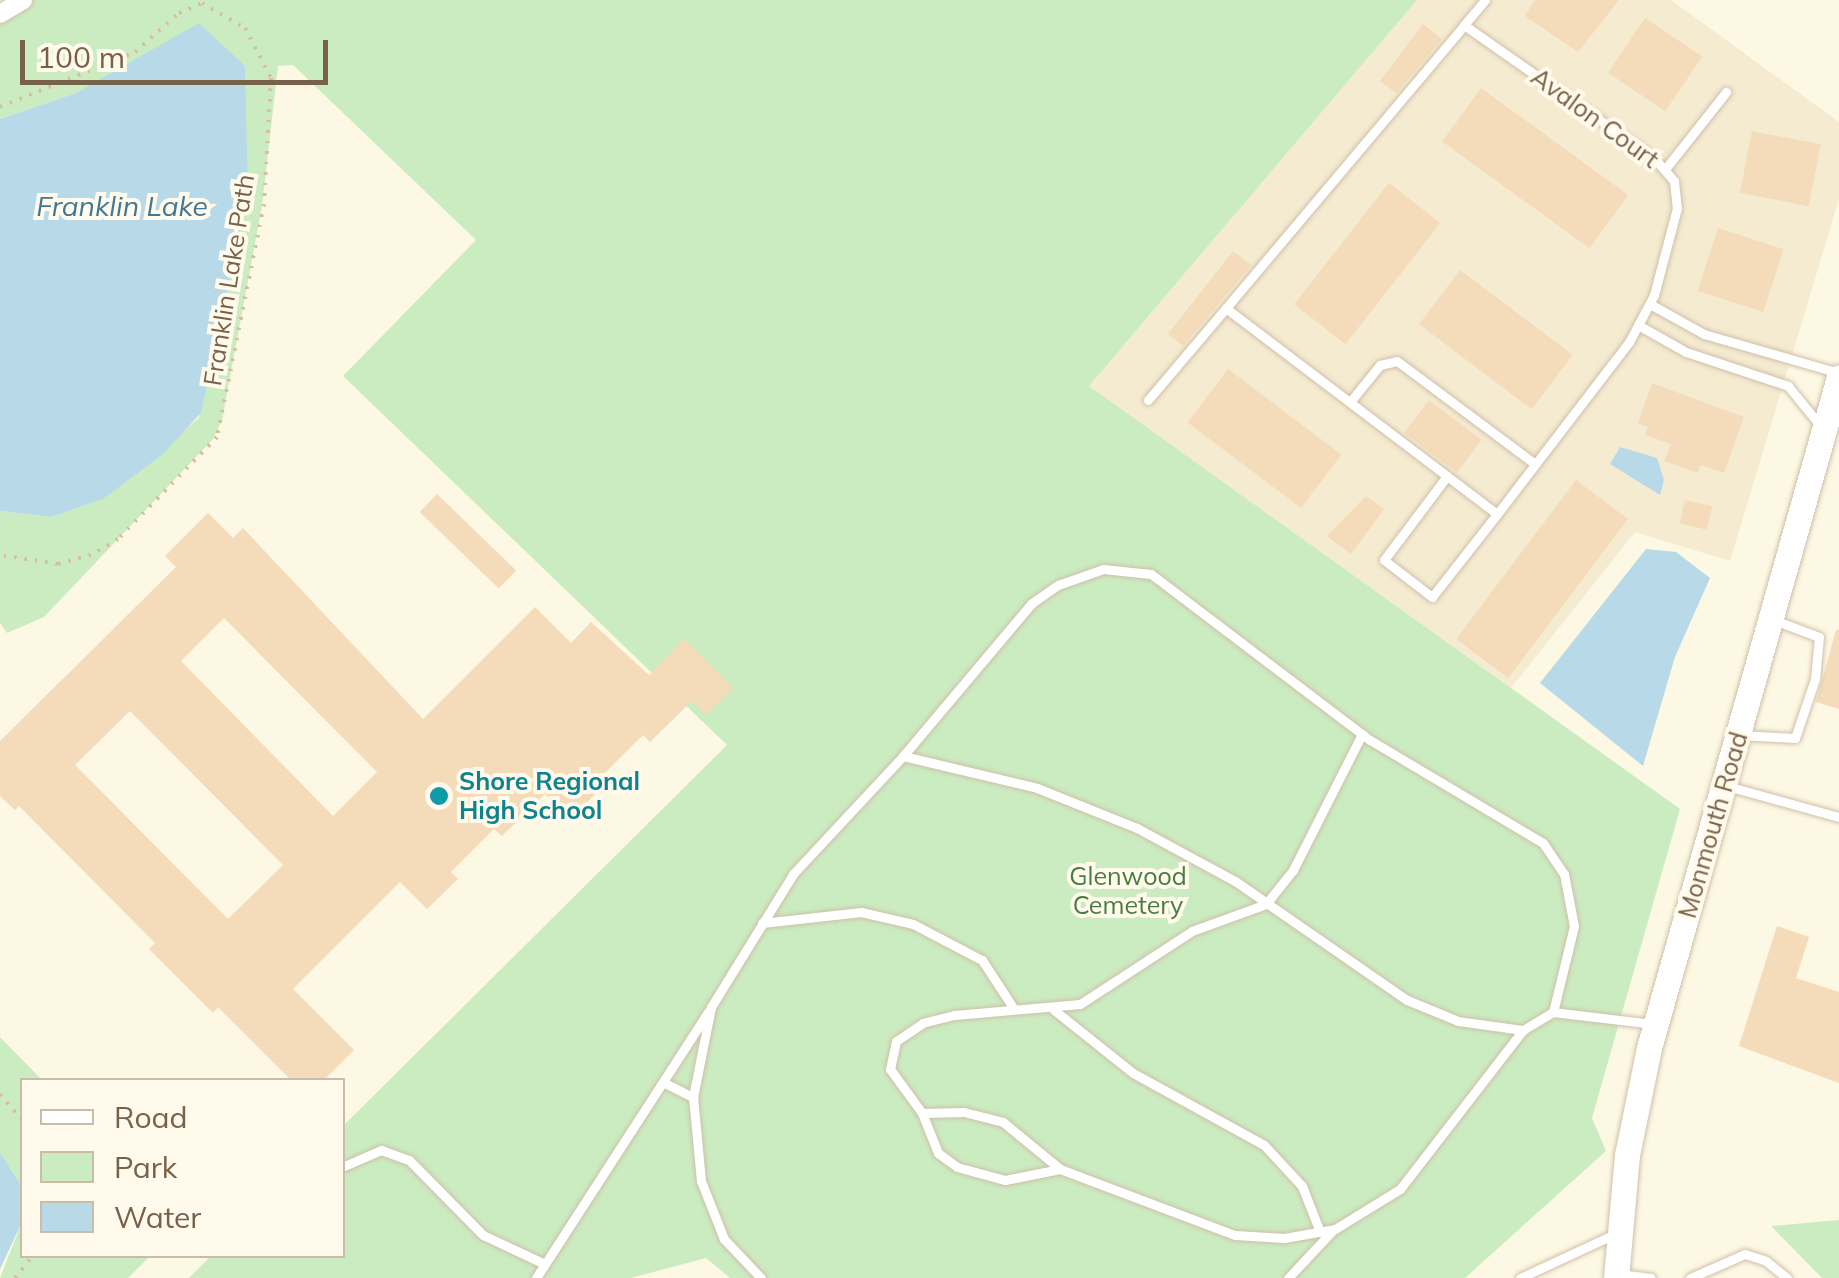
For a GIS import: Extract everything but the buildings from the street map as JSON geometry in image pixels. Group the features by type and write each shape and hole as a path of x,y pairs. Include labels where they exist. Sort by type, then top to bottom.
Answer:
{"main road":[{"name":"Monmouth Road","path":"1616,1276 1617,1233 1656,1024 1838,385"}],"street":[{"path":"0,14 23,0"}],"lane":[{"path":"1148,400 1485,0"},
{"name":"Avalon Court","path":"1447,476 1384,560 1432,597 1638,326 1650,304 1677,208 1666,168 1464,26"},
{"path":"1666,168 1726,92"},
{"path":"1650,304 1704,334 1838,385"},
{"path":"1226,308 1497,514"},
{"path":"1638,326 1686,352 1788,386 1823,431"},
{"path":"1350,402 1380,365 1397,361 1535,464"},
{"path":"536,1278 762,924 827,832 903,756 1032,603 1077,576 1121,568 1169,584 1362,734 1526,831 1558,862 1574,926 1553,1012"},
{"path":"1739,736 1796,738 1814,679 1819,636 1771,619"},
{"path":"1060,1168 1006,1180 957,1168 938,1153 922,1113 890,1069 896,1041 923,1022 1012,1006 1054,1010 1095,996 1192,931 1266,904 1293,870 1362,734"},
{"path":"903,756 1084,806 1196,858 1407,1000 1458,1021 1522,1030"},
{"path":"1724,786 1839,817"},
{"path":"762,924 861,912 913,924 982,960 1012,1006"},
{"path":"711,1007 693,1097 706,1202 724,1238 761,1278"},
{"path":"1054,1010 1133,1073 1264,1145 1302,1186 1320,1232"},
{"path":"1288,1278 1335,1229 1417,1172 1522,1030 1553,1012 1656,1024"},
{"path":"664,1082 693,1097"},
{"path":"922,1113 964,1112 1002,1122 1060,1168 1235,1235 1264,1240 1335,1229"},
{"path":"345,1167 381,1150 409,1160 482,1235 545,1264"},
{"path":"1520,1278 1617,1233"},
{"path":"1690,1278 1745,1254 1787,1278"},
{"path":"1616,1276 1651,1278"}],"path":[{"path":"0,108 135,52 187,8 217,7 222,0"},
{"name":"Franklin Lake Path","path":"0,556 58,564 111,544 221,431 264,204 272,88 250,34 217,7"},
{"path":"0,1094 20,1118"},
{"path":"15,1278 30,1258"}],"shaded area":[{"path":"1417,0 1671,0 1839,122 1839,199 1730,561 1635,532 1511,688 1089,386"}],"green space":[{"name":"Glenwood Cemetery","path":"18,0 1417,0 1089,386 1680,809 1592,1118 1606,1151 1465,1278 730,1278 706,1258 631,1278 189,1278 209,1258 345,1258 345,1124 727,745 343,376 476,240 293,65 278,66 262,206 222,420 213,439 44,617 7,633 0,623 0,511 51,517 103,499 199,418 248,195 141,58 76,93 0,119 0,23"},
{"path":"0,1037 40,1078 20,1078 20,1184 0,1152"},
{"path":"1839,1220 1839,1278 1822,1278 1771,1226"},
{"path":"20,1227 20,1258 148,1258 128,1278 0,1278"}],"water":[{"name":"Franklin Lake","path":"199,23 245,66 248,195 201,413 163,454 103,499 51,517 0,511 0,119 76,93"},
{"path":"1620,447 1657,458 1664,480 1660,495 1610,464"},
{"path":"1646,549 1676,552 1710,578 1675,657 1643,766 1540,683"},
{"path":"0,1152 20,1184 20,1226 0,1269"}],"place":[{"name":"Shore Regional High School","path":"439,796"}]}
